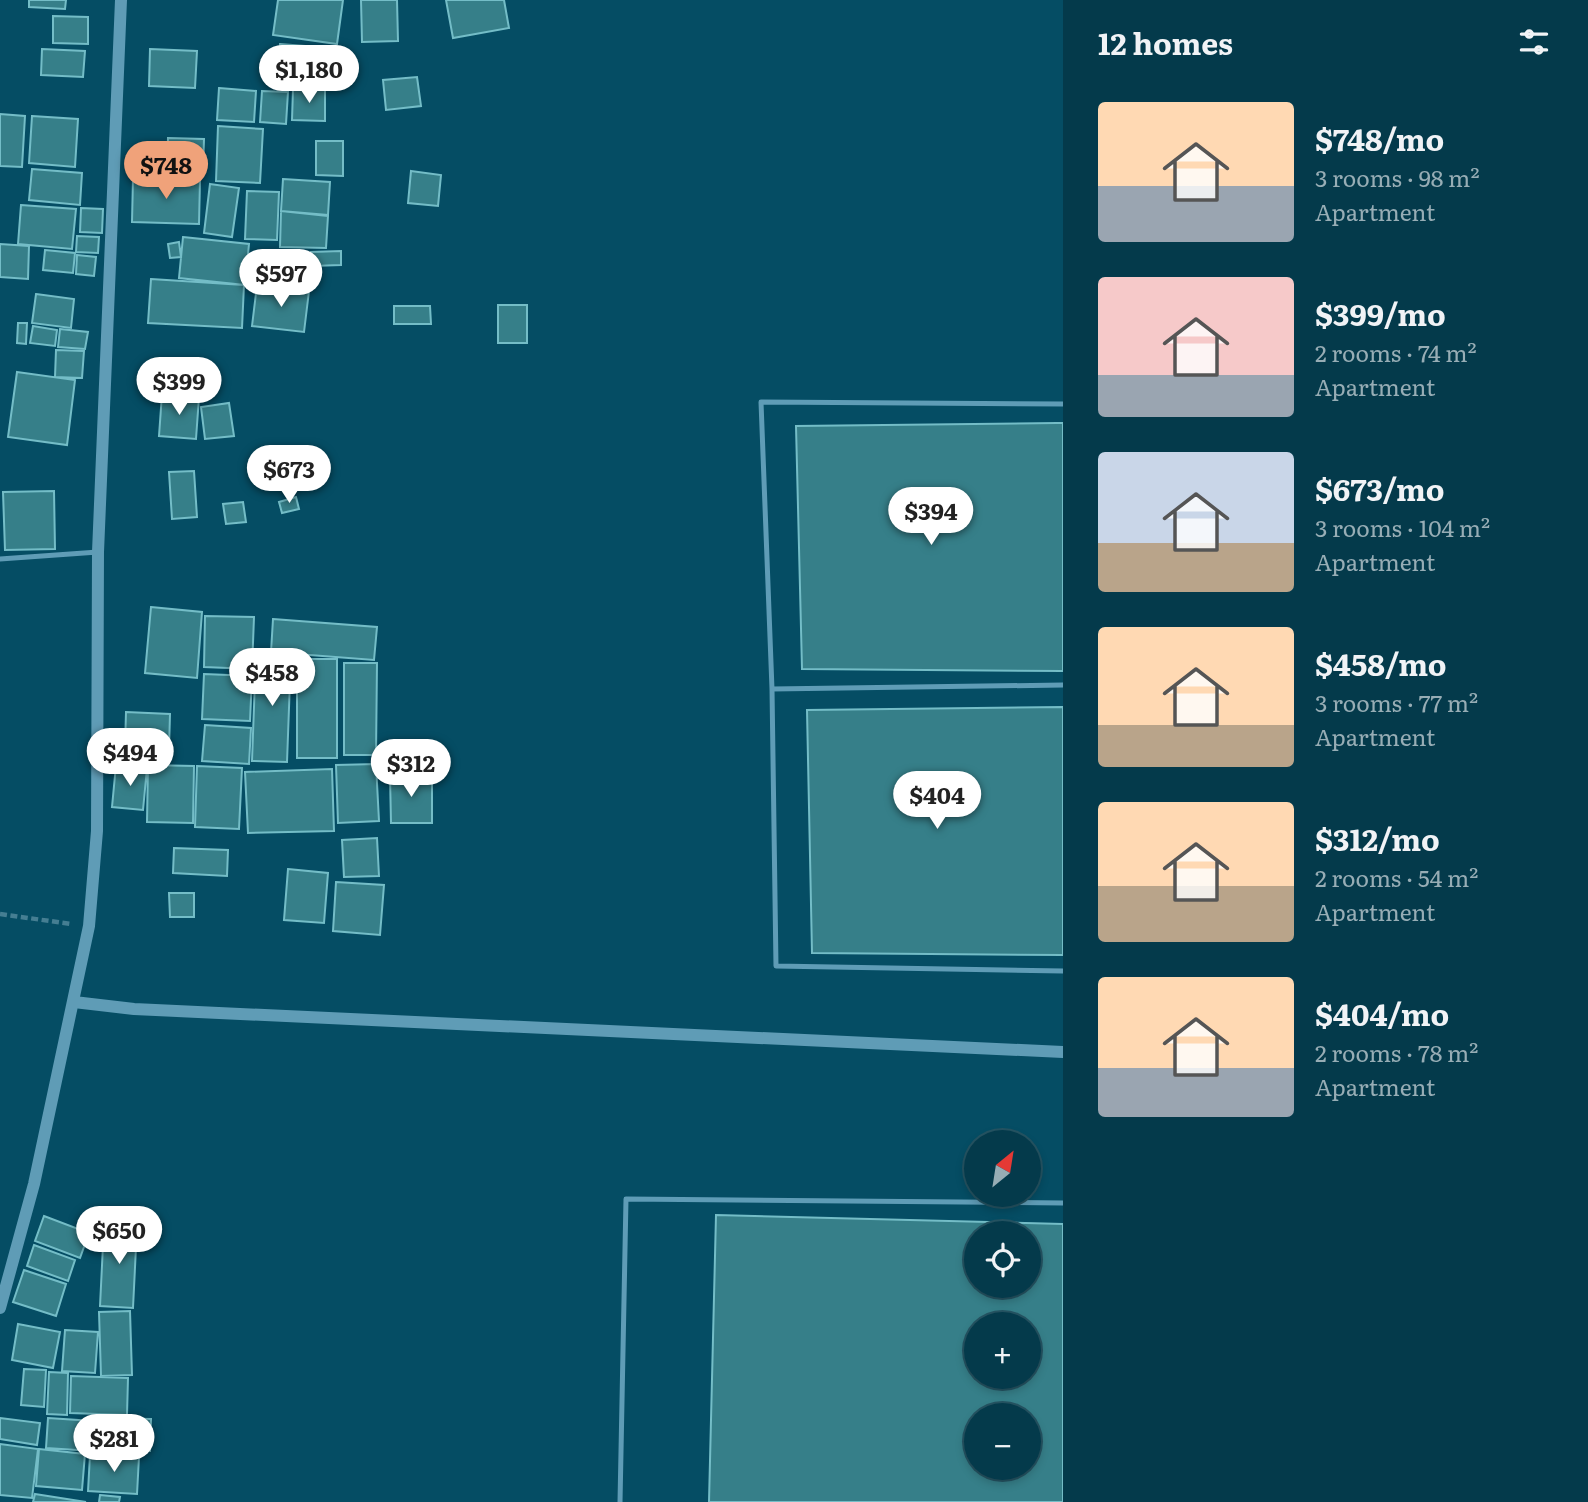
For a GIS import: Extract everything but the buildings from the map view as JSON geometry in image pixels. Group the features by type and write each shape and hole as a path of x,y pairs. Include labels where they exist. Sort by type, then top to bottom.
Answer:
{"street":[{"path":"0,1308 34,1184 89,926 97,831 98,552 121,0"},
{"path":"74,1002 148,1009 1063,1052"}],"lane":[{"path":"1063,404 761,402 772,689 776,966 1063,971"},
{"path":"0,559 98,552"},
{"path":"772,689 1063,685"},
{"path":"620,1502 625,1199 1063,1203"}],"path":[{"path":"0,914 89,926"}]}
